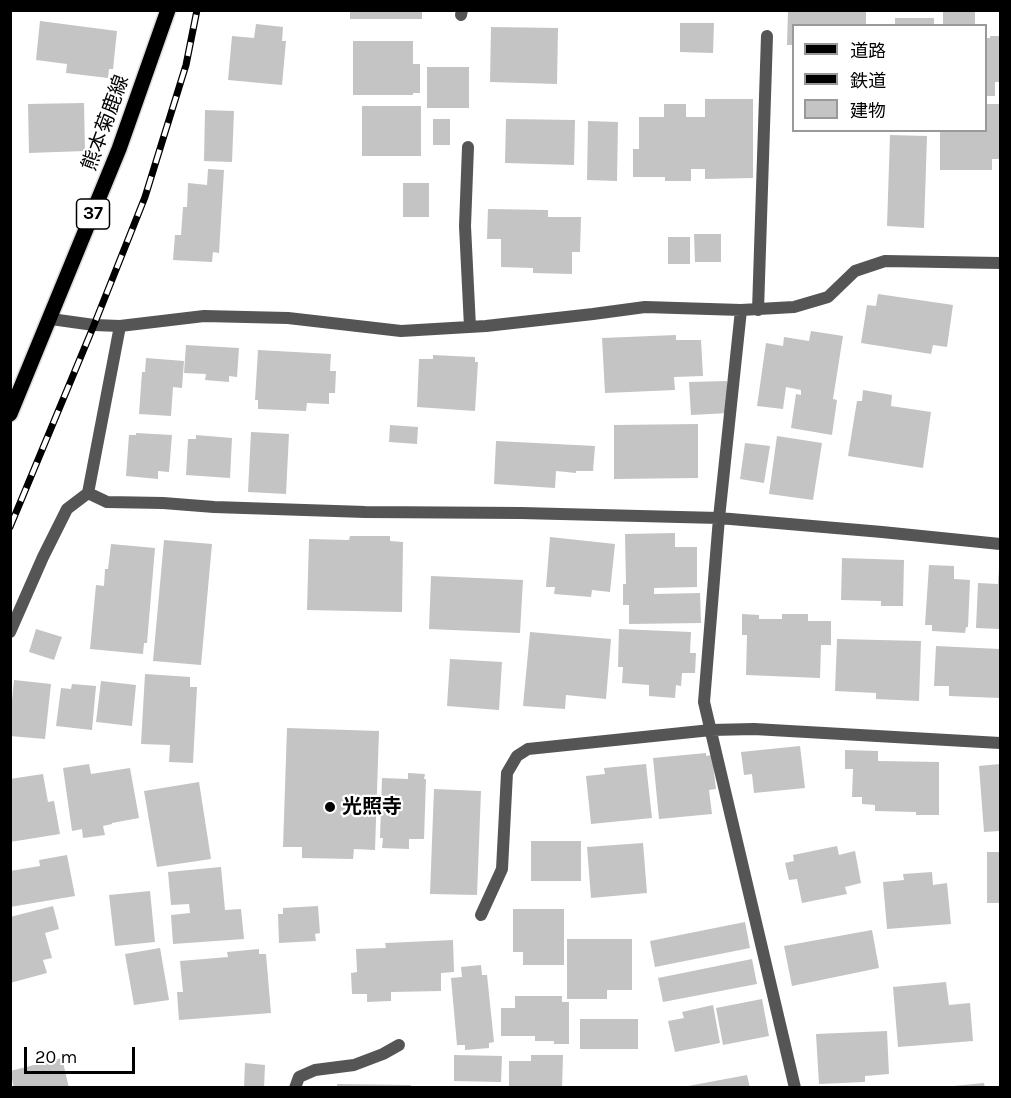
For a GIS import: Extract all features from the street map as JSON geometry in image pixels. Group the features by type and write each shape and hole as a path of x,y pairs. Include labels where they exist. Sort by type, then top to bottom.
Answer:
{"main road":[{"name":"熊本菊鹿線","path":"10,414 119,149 168,10"}],"street":[{"path":"758,310 767,36"},
{"path":"468,147 465,226 470,327"},
{"path":"51,319 120,326 204,316 288,318 401,331 470,327 645,307 741,310 794,307 828,297 855,271 885,261 1000,263"},
{"path":"741,310 719,518 704,702 795,1088"},
{"path":"10,632 67,509 88,493 120,326"},
{"path":"88,493 107,502 214,507 719,518 1000,544"},
{"path":"481,915 502,869 507,773 517,756 528,749 711,730 754,729 1000,742"},
{"path":"295,1088 299,1077 315,1070 354,1065 399,1046"}],"building":[{"path":"350,10 422,10 422,19 350,19"},
{"path":"788,10 866,10 866,24 792,24 792,45 787,45"},
{"path":"943,10 975,10 975,24 943,24"},
{"path":"895,18 934,18 934,24 895,24"},
{"path":"40,21 117,31 113,69 109,69 108,78 66,73 67,64 36,60"},
{"path":"680,23 714,23 713,53 680,52"},
{"path":"256,24 283,27 282,41 286,41 282,85 228,80 232,36 254,38"},
{"path":"491,27 558,28 557,84 490,82"},
{"path":"990,36 1000,36 1000,82 995,82 995,96 987,96 987,38"},
{"path":"353,41 413,41 413,64 420,64 420,93 353,95"},
{"path":"427,67 469,67 469,108 427,108"},
{"path":"705,99 753,99 753,178 705,179 705,169 691,169 691,181 665,181 665,177 633,177 633,149 639,149 639,117 664,117 664,104 686,104 686,117 705,117"},
{"path":"84,103 85,151 29,153 28,104"},
{"path":"987,104 1000,104 1000,159 992,159 992,170 940,170 940,132 987,132"},
{"path":"362,106 421,106 421,156 362,156"},
{"path":"205,110 234,111 232,162 204,161"},
{"path":"433,119 450,119 450,145 433,145"},
{"path":"506,119 575,120 574,165 505,163"},
{"path":"588,121 618,122 617,181 587,180"},
{"path":"890,135 927,136 924,228 887,226"},
{"path":"208,169 224,170 219,253 213,252 212,262 173,260 175,235 181,235 183,207 187,207 188,183 207,185"},
{"path":"403,183 429,183 429,217 403,217"},
{"path":"488,209 548,210 548,217 581,217 580,252 572,252 572,274 533,273 533,268 501,267 501,239 487,239"},
{"path":"694,234 721,234 721,262 695,262"},
{"path":"668,237 690,237 690,264 668,264"},
{"path":"878,294 953,305 947,347 933,345 931,354 861,343 867,305 876,306"},
{"path":"811,331 843,336 833,399 837,400 832,435 791,428 796,394 801,395 801,390 786,387 783,409 757,406 766,343 783,346 784,337 809,341"},
{"path":"676,335 676,340 701,340 703,376 674,377 675,390 605,393 602,338"},
{"path":"186,345 239,348 237,377 229,376 229,382 205,380 206,374 184,373"},
{"path":"258,350 331,354 330,371 336,371 335,393 329,393 329,404 307,403 306,411 258,409 258,400 255,400"},
{"path":"433,355 475,357 475,362 478,362 475,411 417,407 419,359 433,359"},
{"path":"146,358 184,361 182,388 173,387 171,416 139,414 142,372 145,372"},
{"path":"727,381 729,413 691,415 689,382"},
{"path":"863,390 892,395 891,406 931,412 923,468 848,456 857,401 862,401"},
{"path":"698,424 698,478 614,479 614,425"},
{"path":"390,425 418,427 417,444 389,442"},
{"path":"251,432 289,434 286,494 248,492"},
{"path":"136,433 172,435 169,472 158,471 158,479 126,476 129,435 136,435"},
{"path":"196,435 232,438 230,478 186,475 188,439 196,439"},
{"path":"777,436 822,443 813,500 769,494"},
{"path":"496,441 595,446 593,471 576,471 576,473 556,471 555,488 494,484"},
{"path":"745,443 770,446 764,483 740,479"},
{"path":"675,533 675,547 697,547 697,587 654,588 654,594 700,593 701,623 629,624 629,605 623,605 623,584 626,584 625,534"},
{"path":"350,536 390,536 390,541 403,542 402,612 307,610 309,539 349,540"},
{"path":"550,537 615,544 610,592 592,590 591,597 554,594 555,587 546,587"},
{"path":"164,540 212,544 201,665 153,661"},
{"path":"111,544 155,548 147,643 144,643 143,654 90,649 96,585 104,586 105,569 108,569"},
{"path":"842,558 904,560 903,606 881,606 881,601 841,600"},
{"path":"929,565 954,566 954,579 970,580 968,627 965,633 932,631 932,625 925,625"},
{"path":"999,568 1000,629 976,628 978,583 998,584"},
{"path":"431,576 523,580 520,633 429,629"},
{"path":"742,614 759,615 759,619 782,619 782,614 808,614 808,621 831,621 831,645 821,645 820,678 746,675 747,635 742,635"},
{"path":"36,629 62,637 54,660 29,652"},
{"path":"619,629 691,632 690,653 696,653 695,673 682,673 681,686 676,685 675,698 649,696 649,685 622,683 623,667 618,667"},
{"path":"530,632 611,639 606,699 566,695 565,709 523,706"},
{"path":"837,639 921,641 919,701 876,699 876,693 835,691"},
{"path":"936,646 1000,649 1000,698 949,696 949,686 934,686"},
{"path":"450,659 502,662 499,710 447,706"},
{"path":"145,674 190,677 190,687 197,687 193,763 169,762 170,745 141,744"},
{"path":"14,680 51,684 45,739 10,736 10,700 12,701"},
{"path":"101,681 136,685 132,726 96,722"},
{"path":"72,684 96,686 92,730 56,726 61,688 71,689"},
{"path":"287,728 379,731 375,850 354,849 353,859 302,858 302,847 283,847"},
{"path":"800,746 805,788 754,793 752,774 744,775 741,752"},
{"path":"845,750 878,751 878,761 939,762 939,815 875,811 875,805 862,804 862,797 852,797 853,769 845,769"},
{"path":"706,753 706,756 712,755 716,789 709,790 712,814 659,819 653,758"},
{"path":"89,764 91,774 130,768 139,818 103,826 105,835 83,838 82,829 72,831 63,768"},
{"path":"646,764 652,818 591,824 586,776 605,774 604,768"},
{"path":"1000,764 1000,831 984,832 979,766"},
{"path":"408,773 425,774 424,839 409,839 409,849 382,848 383,838 380,838 382,778 408,779"},
{"path":"43,774 48,802 54,801 60,834 10,842 10,779"},
{"path":"199,782 211,859 157,867 144,791"},
{"path":"434,789 481,791 477,895 430,894"},
{"path":"531,841 581,841 581,881 531,881"},
{"path":"643,843 647,893 591,898 587,847"},
{"path":"837,846 839,855 855,851 861,883 845,887 847,894 802,903 797,879 789,880 785,863 794,861 793,855"},
{"path":"987,852 1000,852 1000,903 987,903"},
{"path":"67,855 75,896 10,907 10,871 40,866 39,860"},
{"path":"221,867 225,910 241,909 244,939 173,944 171,915 190,913 189,904 171,905 168,872"},
{"path":"932,872 933,885 947,883 951,924 887,929 883,882 904,880 903,874"},
{"path":"150,891 155,942 115,946 109,895"},
{"path":"53,906 59,929 45,933 52,958 43,960 47,973 10,983 10,917"},
{"path":"318,906 320,933 315,934 316,941 279,943 278,914 283,914 283,908"},
{"path":"513,909 564,909 564,965 523,965 523,952 513,952"},
{"path":"745,922 750,948 655,967 650,941"},
{"path":"872,930 879,968 792,986 784,946"},
{"path":"567,939 632,939 632,990 607,990 607,999 567,999"},
{"path":"453,940 454,972 441,973 441,991 391,992 391,1001 367,1002 367,994 352,994 351,973 357,972 356,949 386,948 385,943"},
{"path":"160,948 169,1000 134,1005 125,954"},
{"path":"259,949 259,954 266,954 271,1013 179,1020 177,992 183,992 180,961 228,957 227,952"},
{"path":"752,959 757,984 663,1002 658,978"},
{"path":"481,965 482,975 487,975 494,1042 489,1043 489,1048 465,1050 465,1045 457,1045 451,978 462,977 461,967"},
{"path":"946,982 949,1005 970,1003 973,1041 898,1047 893,987"},
{"path":"515,996 562,996 562,1002 569,1002 569,1044 535,1041 535,1036 501,1036 501,1008 515,1008"},
{"path":"762,999 769,1036 723,1045 716,1008"},
{"path":"713,1005 720,1043 675,1052 668,1021 684,1018 682,1012"},
{"path":"580,1019 638,1019 638,1049 580,1049"},
{"path":"887,1031 889,1074 865,1076 865,1082 819,1084 816,1034"},
{"path":"454,1055 502,1056 501,1082 454,1081"},
{"path":"531,1055 563,1055 562,1088 509,1088 509,1061 531,1061"},
{"path":"62,1058 69,1088 14,1088 10,1071"},
{"path":"245,1063 265,1065 264,1088 244,1087"},
{"path":"747,1075 750,1088 688,1088 688,1086"},
{"path":"984,1083 985,1088 953,1088 953,1086"},
{"path":"337,1084 411,1085 411,1088 337,1088"}],"railway":[{"path":"10,527 145,197 186,65 197,10"}],"place":[{"name":"光照寺","path":"330,807"}]}
